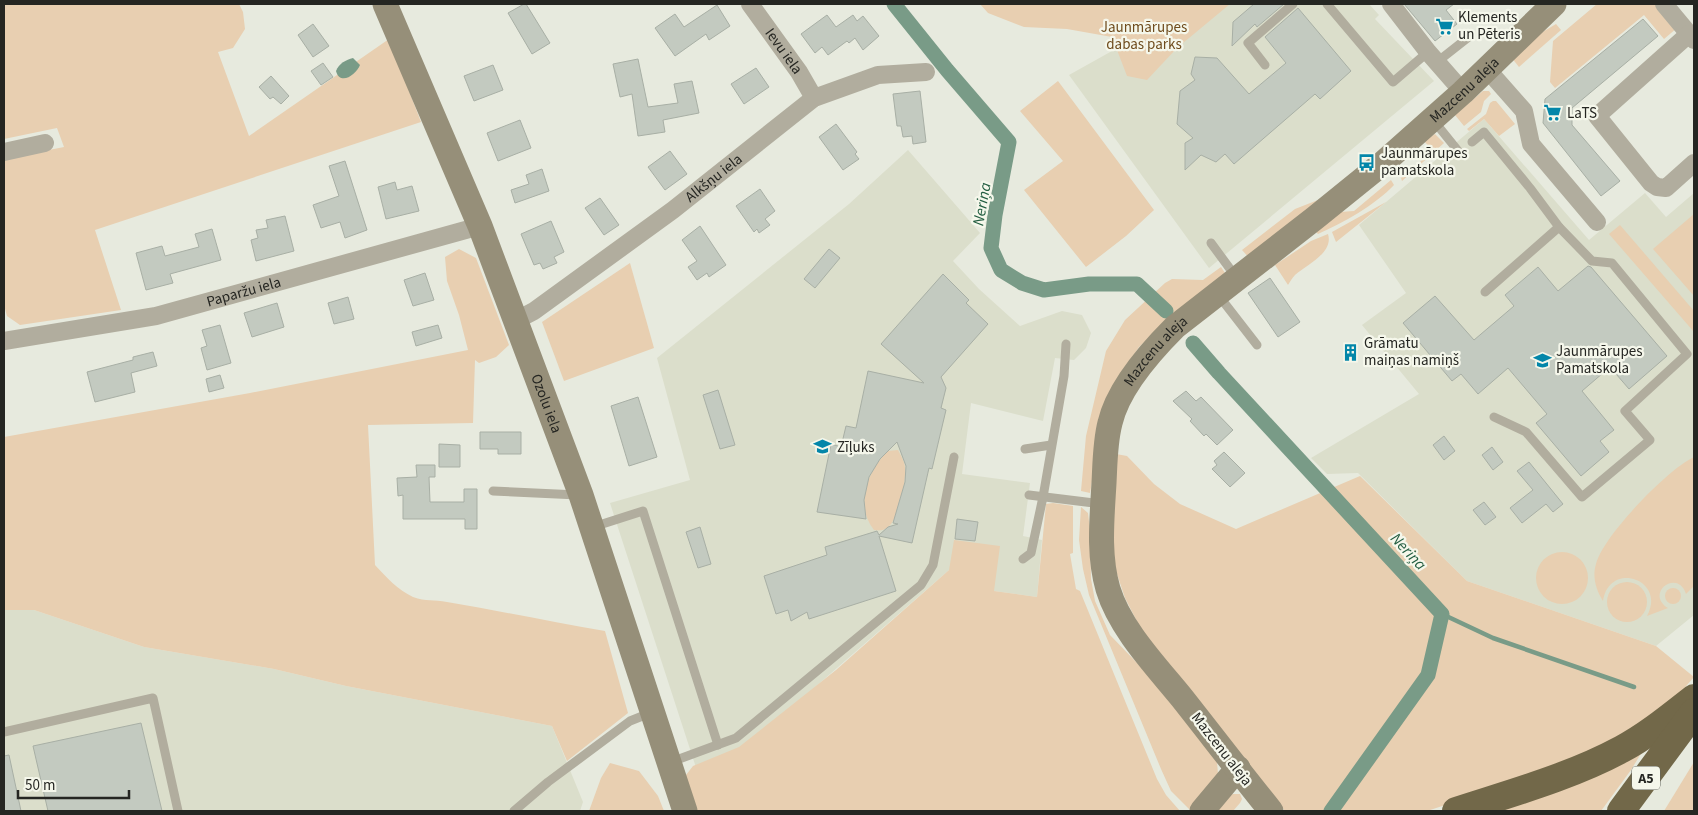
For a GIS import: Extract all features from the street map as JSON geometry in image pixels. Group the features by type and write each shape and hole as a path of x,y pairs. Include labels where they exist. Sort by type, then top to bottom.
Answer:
{"highway":[{"path":"1456,811 1544,782 1620,750 1659,725 1694,698"},
{"name":"A5","path":"1622,811 1694,712"},
{"path":"1639,811 1671,744"}],"main road":[{"name":"Ozolu iela","path":"385,4 480,226 581,495 685,811"},
{"name":"Mazcenu aleja","path":"1265,809 1238,768 1141,648 1122,618 1108,590 1102,562 1102,504 1110,423 1123,392 1139,367 1175,327 1326,210 1433,119 1554,4"},
{"path":"1202,811 1238,768"}],"street":[{"name":"Ievu iela","path":"750,4 799,72 814,98"},
{"path":"1391,4 1462,92"},
{"path":"1664,4 1692,37 1598,116 1652,183 1657,186 1666,188 1694,163"},
{"path":"1486,68 1524,111 1531,144 1597,222"},
{"name":"Alkšņu iela","path":"515,321 534,310 673,210 814,98 878,76 926,72"},
{"path":"4,152 45,143"},
{"name":"Paparžu iela","path":"4,341 156,316 480,226"}],"lane":[{"path":"1265,65 1248,43 1293,4"},
{"path":"1327,4 1392,82 1470,36"},
{"path":"1433,119 1459,152"},
{"path":"1472,142 1484,132 1559,227 1592,261 1612,263 1687,354 1624,411 1650,440 1582,497 1526,432 1494,417"},
{"path":"1485,292 1559,227"},
{"path":"1210,243 1237,278"},
{"path":"1218,294 1257,345"},
{"path":"1024,559 1031,553 1043,497 1064,376 1066,344"},
{"path":"1025,449 1051,445"},
{"path":"669,763 736,738 922,586 933,565 954,457"},
{"path":"493,491 581,495"},
{"path":"1029,495 1102,504"},
{"path":"591,527 643,511 718,745"},
{"path":"4,732 153,698 178,811"},
{"path":"514,811 548,782 630,721 653,712"}],"shaded area":[{"path":"1196,4 1369,4 1379,15 1375,19 1434,81 1209,268 1069,75"},
{"path":"353,58 360,65 358,69 352,75 341,78 336,71 337,68 343,62"},
{"name":"Jaunmārupes Pamatskola","path":"1484,119 1589,240 1645,193 1666,217 1694,193 1694,615 1656,646 1467,581 1358,473 1327,474 1311,458 1419,394 1362,325 1406,293 1359,225"},
{"name":"Zīļuks","path":"908,150 980,233 953,261 979,289 1020,326 1062,311 1082,315 1091,333 1086,348 1074,360 1055,358 1043,421 971,403 962,474 1030,483 1023,536 1042,540 1037,597 994,591 949,570 702,786 610,503 690,480 657,358 849,204"},
{"path":"4,610 34,610 144,647 274,669 346,686 552,726 583,802 580,811 4,811"}],"green space":[{"path":"4,4 239,4 243,12 245,29 233,48 218,52 249,136 389,39 421,122 95,230 121,310 20,325 7,316 4,305 4,159 64,147 57,128 4,139"},
{"name":"Jaunmārupes dabas parks","path":"980,4 1230,4 1177,48 1147,80 1127,76 1112,37 1067,29 1024,27 988,13"},
{"path":"1597,4 1657,4 1677,28 1664,39 1644,15 1555,88 1550,82 1553,41"},
{"path":"1556,24 1561,30 1519,67 1511,57 1534,37"},
{"path":"1058,81 1154,210 1126,236 1086,267 1024,190 1063,161 1020,111"},
{"path":"1483,91 1489,91 1491,94 1484,101 1481,112 1464,126 1455,115"},
{"path":"1496,101 1515,124 1499,136 1484,119 1469,131 1467,129 1486,114 1490,103"},
{"path":"1435,134 1444,143 1402,181 1401,178 1433,151 1424,141"},
{"path":"1391,180 1394,185 1368,206 1328,230 1318,234 1316,232 1340,212 1354,211"},
{"path":"1323,198 1251,260 1242,250 1295,209"},
{"path":"1386,202 1336,242 1332,232"},
{"path":"1694,214 1694,296 1653,249"},
{"path":"1620,225 1694,311 1694,332 1609,234"},
{"path":"1328,234 1329,241 1323,253 1295,275 1288,285 1275,265 1311,241"},
{"path":"459,249 476,258 509,345 496,357 479,363 475,360 473,423 368,425 375,565 397,587 418,599 442,601 605,631 628,713 567,761 552,726 346,686 274,669 144,647 34,610 4,610 4,437 250,393 468,350 459,315 447,281 445,257"},
{"path":"630,263 654,348 564,381 542,322"},
{"path":"1221,267 1225,273 1139,347 1116,383 1104,414 1090,493 1081,491 1086,436 1106,351 1125,320 1165,283 1172,279 1203,280"},
{"path":"898,450 904,461 905,468 901,502 890,525 884,530 874,530 865,510 866,488 881,459 888,451"},
{"path":"1116,454 1127,456 1154,484 1180,504 1236,529 1360,476 1467,581 1656,646 1694,677 1667,708 1634,731 1544,773 1427,811 1285,811 1182,683 1150,647 1125,598 1114,565 1111,524"},
{"path":"1694,457 1694,586 1686,594 1682,587 1676,583 1670,583 1665,586 1661,590 1660,596 1662,602 1668,608 1647,616 1651,603 1649,592 1643,584 1635,579 1625,578 1615,581 1607,588 1603,601 1598,592 1594,574 1601,552 1623,521 1638,504 1669,475"},
{"path":"1053,503 1073,506 1073,553 1070,554 1076,589 1080,591 1157,779 1166,795 1180,811 693,811 686,788 686,775 693,766 739,747 836,670 949,570 954,540 1000,546 994,591 1037,597 1046,504"},
{"path":"1081,507 1088,513 1091,579 1095,601 1110,635 1168,695 1217,762 1218,774 1191,811 1171,791 1089,595 1079,540"},
{"path":"1557,552 1567,552 1581,559 1588,573 1588,583 1581,597 1567,604 1557,604 1547,600 1540,593 1536,583 1536,573 1540,563 1547,556"},
{"path":"1627,582 1641,588 1647,602 1641,616 1627,622 1613,616 1607,602 1613,588"},
{"path":"1670,588 1676,588 1681,593 1679,602 1670,604 1665,599 1665,593"},
{"path":"1645,747 1601,811 1482,811"},
{"path":"1694,762 1694,811 1664,811"},
{"path":"610,763 639,771 658,796 664,811 589,811 601,778"},
{"path":"1240,794 1242,799 1233,811 1211,811 1224,797"}],"building":[{"path":"526,4 550,43 532,54 508,13"},
{"path":"1254,4 1284,4 1257,27 1255,24 1232,46 1233,22"},
{"path":"1404,4 1454,4 1446,10 1457,24 1435,41"},
{"path":"717,5 730,26 709,40 706,34 675,56 655,28 675,14 684,27"},
{"path":"1298,8 1351,71 1320,99 1315,94 1234,164 1225,154 1216,162 1201,155 1185,170 1185,143 1193,138 1177,124 1180,91 1195,80 1191,74 1195,57 1217,58 1249,94 1286,63 1265,37"},
{"path":"827,15 836,27 853,15 857,21 863,16 879,36 863,50 855,38 849,43 847,41 828,55 822,47 815,53 801,34"},
{"path":"1643,19 1658,36 1572,108 1572,125 1620,181 1601,196 1543,123 1545,99"},
{"path":"313,24 329,46 313,57 298,35"},
{"path":"638,59 648,107 678,103 674,84 692,81 699,113 663,120 665,132 638,136 632,94 620,97 613,64"},
{"path":"323,63 333,77 321,85 311,71"},
{"path":"493,65 503,90 474,101 464,76"},
{"path":"756,68 769,87 744,104 731,84"},
{"path":"271,76 289,96 281,104 273,97 270,99 259,87"},
{"path":"920,91 926,142 913,144 912,136 903,137 901,126 897,126 893,94"},
{"path":"520,120 531,148 498,161 487,133"},
{"path":"836,124 857,152 855,154 859,159 843,170 819,137"},
{"path":"670,151 687,174 665,190 648,167"},
{"path":"345,161 367,230 345,238 340,222 321,228 313,205 339,196 329,166"},
{"path":"542,169 549,191 515,203 511,190 529,184 526,175"},
{"path":"395,182 397,190 412,186 419,211 386,219 378,187"},
{"path":"760,189 775,211 765,219 770,225 759,233 757,229 754,232 736,206"},
{"path":"600,198 619,225 604,235 585,208"},
{"path":"285,216 294,251 256,261 251,240 258,238 256,230 268,228 266,220"},
{"path":"551,221 564,252 554,257 557,263 543,269 540,263 534,265 521,234"},
{"path":"700,226 726,265 709,277 707,273 697,280 688,267 697,261 682,240"},
{"path":"212,229 221,260 170,274 173,283 146,290 136,253 162,246 165,256 199,247 195,234"},
{"path":"829,249 840,258 815,288 804,279"},
{"path":"1588,266 1591,267 1667,356 1629,389 1610,367 1582,391 1614,430 1600,441 1609,452 1581,476 1536,423 1547,414 1508,368 1478,394 1461,374 1452,381 1403,323 1435,296 1474,340 1514,306 1505,295 1538,267 1558,291"},
{"path":"425,273 434,300 413,306 404,280"},
{"path":"943,274 969,300 966,303 988,324 941,377 946,388 941,408 946,410 932,469 929,468 912,543 879,536 896,591 809,619 807,612 791,621 788,610 776,614 764,576 827,555 825,547 877,531 879,535 888,527 898,524 893,523 905,482 906,466 897,442 880,459 869,477 864,500 866,519 817,512 831,444 841,447 846,426 856,428 868,371 924,383 881,344"},
{"path":"1270,278 1300,322 1278,337 1248,293"},
{"path":"348,297 354,319 334,324 328,303"},
{"path":"277,303 284,327 252,337 244,313"},
{"path":"220,325 231,363 207,370 201,348 207,346 202,330"},
{"path":"438,325 442,338 416,346 412,332"},
{"path":"153,352 157,366 131,373 135,392 95,402 87,372 133,360 133,357"},
{"path":"220,375 224,388 209,392 206,379"},
{"path":"718,390 735,445 720,449 703,395"},
{"path":"1186,391 1196,401 1201,397 1233,430 1217,445 1206,434 1204,436 1190,421 1192,419 1173,401"},
{"path":"638,397 657,457 629,466 611,406"},
{"path":"480,432 521,432 521,454 498,454 498,449 480,449"},
{"path":"1444,436 1455,451 1444,460 1433,445"},
{"path":"439,444 460,445 460,467 439,467"},
{"path":"1492,447 1503,462 1493,470 1482,455"},
{"path":"1224,452 1245,473 1230,487 1212,469 1217,465 1214,461"},
{"path":"1529,462 1563,504 1553,512 1546,504 1522,523 1510,508 1533,490 1517,471"},
{"path":"416,465 435,465 435,477 429,477 430,502 464,502 464,489 477,489 477,529 465,529 465,519 403,519 403,495 398,496 397,478 417,477"},
{"path":"1484,502 1496,517 1485,525 1473,510"},
{"path":"957,519 978,522 975,541 955,539"},
{"path":"700,527 711,564 698,568 686,532"},
{"path":"141,723 162,811 48,811 33,746"},
{"path":"9,755 21,811 4,811 4,756"}],"waterway":[{"name":"Neriņa","path":"894,4 947,70 1009,142 995,215 991,248 1001,270 1022,283 1044,290 1089,284 1137,284 1166,311"},
{"name":"Neriņa","path":"1193,343 1442,614 1428,675 1331,811"},
{"path":"1442,614 1493,638 1634,687"}],"place":[{"name":"Klements un Pēteris","path":"1444,26"},
{"name":"LaTS","path":"1553,113"},
{"name":"Jaunmārupes pamatskola","path":"1367,162"},
{"name":"Grāmatu maiņas namiņš","path":"1350,352"},
{"name":"Jaunmārupes Pamatskola","path":"1542,360"},
{"name":"Zīļuks","path":"823,447"}]}
